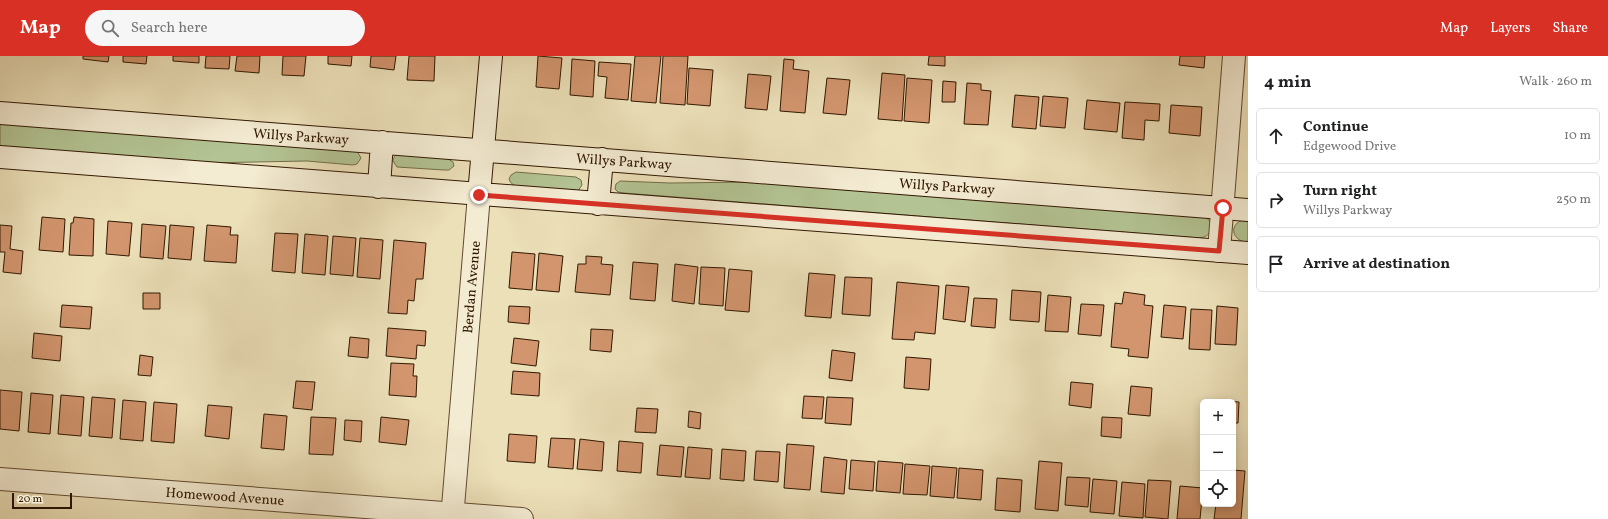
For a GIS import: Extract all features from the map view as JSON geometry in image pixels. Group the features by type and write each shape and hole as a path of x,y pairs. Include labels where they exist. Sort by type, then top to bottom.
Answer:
{"main road":[{"name":"Berdan Avenue","path":"452,516 491,56"},
{"path":"1219,251 1234,56"},
{"name":"Willys Parkway","path":"0,113 1248,210"},
{"path":"378,187 382,142"},
{"path":"0,157 1248,253"},
{"path":"598,204 602,159"},
{"name":"Homewood Avenue","path":"0,479 452,516 522,519"}],"green space":[{"path":"0,121 357,151 361,158 357,164 353,165 307,161 204,163 0,148"},
{"path":"402,152 448,159 453,162 454,166 449,170 397,167 393,159 396,155"},
{"path":"516,172 576,177 581,180 582,185 578,191 519,187 512,184 509,179 511,175"},
{"path":"620,181 670,183 753,182 1206,217 1212,224 1211,230 1208,234 1205,237 1199,238 624,193 618,192 615,189 616,184"},
{"path":"1245,219 1248,220 1248,243 1238,239 1234,232 1236,224"}],"building":[{"path":"83,56 109,56 108,62 83,59"},
{"path":"123,56 147,56 146,64 123,62"},
{"path":"173,56 199,56 199,63 173,61"},
{"path":"206,56 230,56 229,69 205,68"},
{"path":"237,56 260,56 259,73 235,71"},
{"path":"283,56 306,56 304,76 282,75"},
{"path":"328,56 352,56 351,66 328,64"},
{"path":"371,56 396,56 394,70 370,67"},
{"path":"409,56 435,56 434,81 407,80"},
{"path":"538,56 562,58 559,89 536,87"},
{"path":"635,56 661,56 656,103 631,101"},
{"path":"663,56 688,56 685,105 660,103"},
{"path":"929,56 945,56 945,66 928,65"},
{"path":"1180,56 1205,56 1204,68 1179,65"},
{"path":"572,59 595,61 593,97 570,95"},
{"path":"784,59 794,60 793,69 809,71 805,113 780,111"},
{"path":"599,62 631,64 628,100 605,98 607,77 598,76"},
{"path":"689,68 713,70 710,106 687,104"},
{"path":"882,73 905,75 902,121 878,119"},
{"path":"748,74 771,76 767,110 745,108"},
{"path":"827,78 850,80 846,115 823,113"},
{"path":"907,78 932,80 929,123 904,121"},
{"path":"943,81 956,82 955,102 942,102"},
{"path":"967,83 981,84 981,90 991,91 988,125 964,124"},
{"path":"1015,95 1039,97 1036,129 1012,127"},
{"path":"1043,96 1068,98 1065,128 1040,126"},
{"path":"1087,100 1120,103 1117,132 1084,129"},
{"path":"1125,102 1160,104 1159,121 1145,120 1144,140 1122,138"},
{"path":"1171,105 1202,107 1200,136 1169,133"},
{"path":"42,217 65,219 63,252 39,250"},
{"path":"74,217 94,219 93,256 69,255 71,223 73,223"},
{"path":"108,221 132,223 129,256 106,254"},
{"path":"142,224 166,226 163,259 140,257"},
{"path":"0,225 12,226 10,249 23,251 21,274 3,272 5,252 0,252"},
{"path":"170,225 194,227 191,260 168,258"},
{"path":"207,225 231,227 230,235 238,235 236,263 204,261"},
{"path":"275,233 298,234 295,273 272,271"},
{"path":"305,234 328,236 325,275 302,273"},
{"path":"333,236 356,238 353,276 330,274"},
{"path":"360,238 383,240 380,279 357,277"},
{"path":"394,240 426,243 423,279 416,279 414,301 408,300 407,314 388,313"},
{"path":"512,252 535,254 532,290 509,288"},
{"path":"539,253 563,256 559,292 536,290"},
{"path":"586,256 602,257 601,264 613,265 610,295 575,292 578,264 586,264"},
{"path":"633,262 658,264 655,301 630,299"},
{"path":"675,264 698,267 694,304 672,301"},
{"path":"701,267 725,268 723,306 699,304"},
{"path":"729,269 752,271 749,312 725,310"},
{"path":"809,273 835,275 831,318 805,316"},
{"path":"845,277 872,278 870,316 842,314"},
{"path":"897,282 939,286 935,334 915,332 914,340 892,339"},
{"path":"946,285 969,287 965,322 943,319"},
{"path":"1012,290 1041,292 1039,322 1010,320"},
{"path":"1124,292 1145,295 1144,305 1153,306 1148,358 1128,356 1129,349 1111,347 1115,303 1122,304"},
{"path":"143,293 160,293 160,309 143,309"},
{"path":"1048,295 1071,297 1068,332 1045,331"},
{"path":"974,298 997,299 995,328 971,326"},
{"path":"1081,304 1104,305 1101,336 1078,334"},
{"path":"62,305 92,307 90,329 60,327"},
{"path":"1164,305 1186,307 1183,339 1161,337"},
{"path":"509,306 530,307 529,324 508,322"},
{"path":"1217,306 1238,308 1236,345 1215,344"},
{"path":"1191,309 1212,310 1210,350 1189,349"},
{"path":"388,328 426,331 425,346 417,345 416,359 386,356"},
{"path":"591,329 613,330 611,352 590,350"},
{"path":"34,333 62,336 60,361 32,358"},
{"path":"350,337 369,339 368,358 348,356"},
{"path":"514,338 539,341 536,366 511,363"},
{"path":"832,350 855,353 852,381 829,378"},
{"path":"140,355 153,357 151,376 138,375"},
{"path":"906,357 931,359 929,390 904,388"},
{"path":"391,363 414,364 413,376 417,376 416,397 389,395"},
{"path":"513,371 540,373 539,396 511,394"},
{"path":"296,381 315,382 312,410 293,408"},
{"path":"1071,382 1093,384 1091,408 1069,405"},
{"path":"1131,386 1152,388 1150,416 1128,414"},
{"path":"0,390 22,392 19,431 0,429"},
{"path":"31,393 53,395 50,434 28,432"},
{"path":"61,395 84,397 81,436 58,434"},
{"path":"804,396 824,397 822,419 802,418"},
{"path":"92,397 115,399 112,438 89,436"},
{"path":"827,397 853,398 851,425 825,423"},
{"path":"123,400 146,402 143,441 120,439"},
{"path":"154,402 177,404 174,443 151,441"},
{"path":"1236,402 1239,402 1238,423 1236,423"},
{"path":"208,405 232,407 229,439 205,436"},
{"path":"637,408 658,409 656,433 635,432"},
{"path":"689,411 701,413 700,429 688,427"},
{"path":"264,414 287,416 284,450 261,448"},
{"path":"311,417 336,418 333,455 309,454"},
{"path":"381,417 409,420 406,445 379,442"},
{"path":"1102,417 1122,418 1121,438 1101,436"},
{"path":"345,420 362,421 361,442 344,440"},
{"path":"509,434 537,436 535,463 507,461"},
{"path":"551,438 575,439 573,469 548,467"},
{"path":"580,439 604,442 602,471 577,469"},
{"path":"619,441 643,443 641,473 617,471"},
{"path":"787,444 814,446 810,490 784,488"},
{"path":"660,445 684,447 681,477 657,475"},
{"path":"688,447 712,449 710,479 685,477"},
{"path":"722,449 746,451 744,481 720,479"},
{"path":"756,451 780,452 778,482 754,480"},
{"path":"824,457 847,460 844,494 821,492"},
{"path":"851,460 875,462 873,491 849,489"},
{"path":"878,461 903,463 900,493 876,491"},
{"path":"1039,461 1062,463 1058,511 1035,509"},
{"path":"905,464 930,466 927,495 903,494"},
{"path":"932,466 957,468 954,498 930,496"},
{"path":"959,468 983,470 981,500 957,498"},
{"path":"1236,470 1245,471 1241,519 1214,519 1216,507 1236,507"},
{"path":"1067,477 1090,478 1088,507 1065,505"},
{"path":"997,478 1022,480 1020,512 995,510"},
{"path":"1093,479 1117,481 1114,514 1090,512"},
{"path":"1148,480 1171,481 1168,519 1145,517"},
{"path":"1122,482 1145,484 1143,518 1119,516"},
{"path":"1180,486 1200,488 1200,519 1177,519"}],"route":[{"path":"479,195 1219,251 1223,208"}]}
